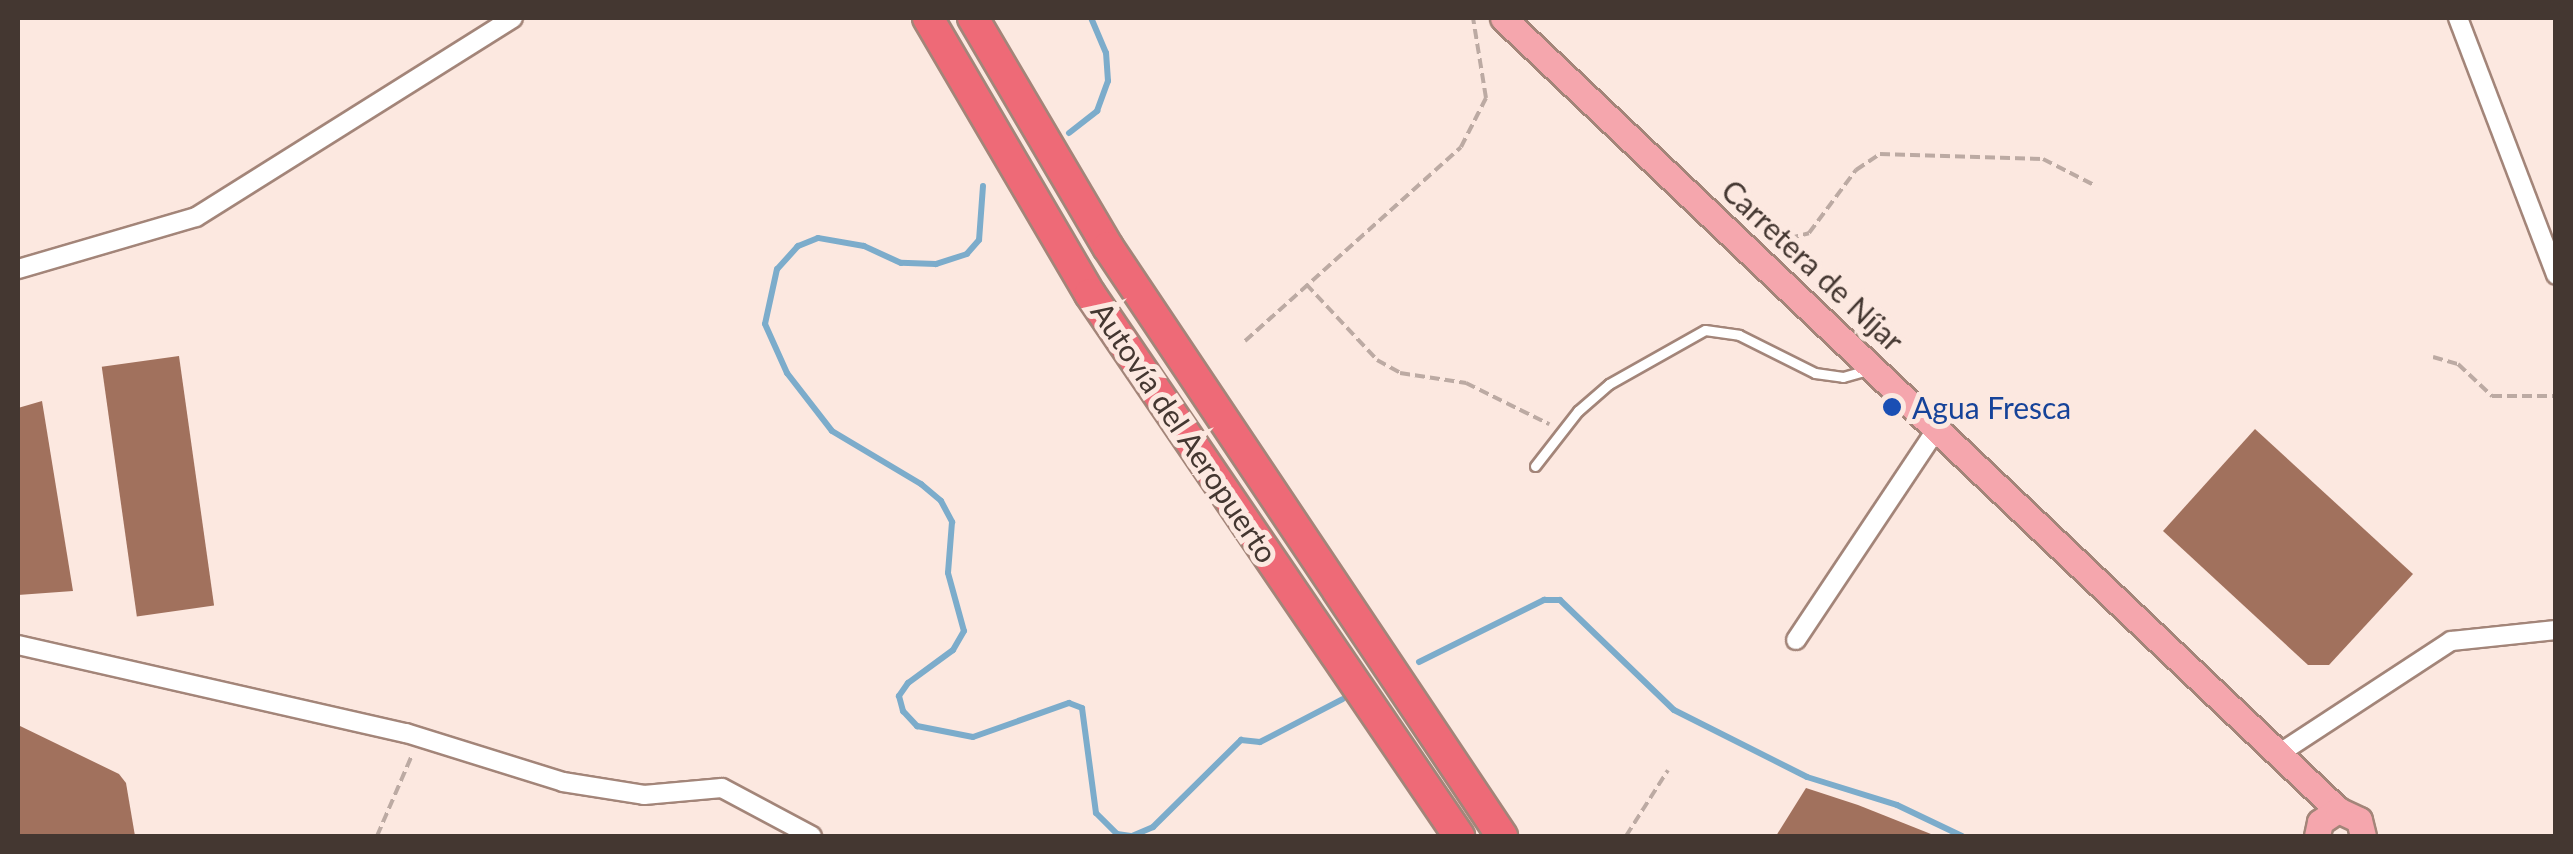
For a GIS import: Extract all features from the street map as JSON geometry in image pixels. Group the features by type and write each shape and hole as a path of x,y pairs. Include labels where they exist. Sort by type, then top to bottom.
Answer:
{"highway":[{"name":"Autovía del Aeropuerto","path":"928,18 1090,294 1459,836"},
{"name":"Autovía del Aeropuerto","path":"973,18 1108,248 1502,836"}],"main road":[{"name":"Carretera de Níjar","path":"1503,18 2283,751 2338,810 2359,820 2364,836"},
{"path":"2317,836 2320,822 2338,810"}],"street":[{"path":"18,268 196,218 513,18"},
{"path":"2458,18 2556,275"},
{"path":"1796,640 1938,427"},
{"path":"2283,751 2451,641 2556,630"},
{"path":"18,645 420,737 564,782 644,795 722,788 812,836"}],"lane":[{"path":"1535,466 1609,384 1705,330 1740,336 1815,373 1843,377 1875,368"}],"path":[{"path":"1246,341 1462,147 1486,98 1473,18"},
{"path":"1752,252 1809,233 1856,170 1880,154 2044,159 2094,185"},
{"path":"1306,284 1378,360 1400,373 1501,394 1561,433"},
{"path":"2433,358 2458,364 2492,396 2556,396"},
{"path":"376,836 420,737"},
{"path":"1626,836 1668,770"}],"building":[{"path":"179,356 214,606 137,616 102,367"},
{"path":"42,401 73,591 18,595 18,408"},
{"path":"2255,429 2413,574 2329,665 2308,665 2163,531"},
{"path":"18,725 119,774 126,783 135,836 18,836"},
{"path":"1806,788 1858,805 1936,836 1776,836"}],"waterway":[{"path":"1069,133 1097,111 1108,81 1106,53 1091,18"},
{"path":"983,186 979,240 967,254 936,264 901,263 864,246 818,238 798,246 777,269 765,324 787,373 832,431 921,484 941,501 952,522 948,573 964,631 953,650 908,683 899,696 903,711 917,726 973,737 1069,703 1082,708 1096,813 1117,834 1131,836"},
{"path":"1419,662 1544,600 1560,600 1674,710 1807,777 1897,805 1962,836"},
{"path":"1132,836 1153,827 1241,740 1260,742 1343,699"}],"place":[{"name":"Agua Fresca","path":"1892,407"}]}
